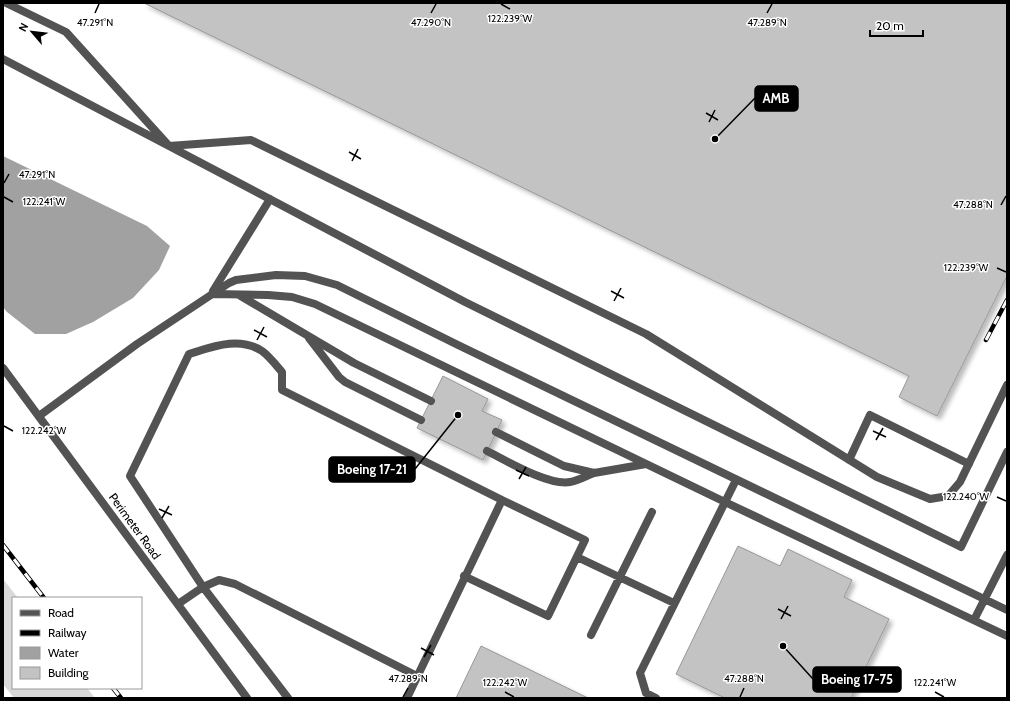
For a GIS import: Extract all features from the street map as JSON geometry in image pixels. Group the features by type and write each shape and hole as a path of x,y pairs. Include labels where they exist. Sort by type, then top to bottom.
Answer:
{"street":[{"path":"6,3 66,32 169,146"},
{"path":"3,60 465,302 961,547 1007,452"},
{"path":"169,146 251,140 646,334 877,477 930,499 948,496 960,482 1007,385"},
{"path":"212,294 270,199"},
{"path":"39,416 137,344 212,294 236,280 276,275 305,276 337,285 736,480 1007,610"},
{"path":"212,294 292,297 315,304 724,502 1007,636"},
{"path":"238,294 354,363 431,401"},
{"path":"306,334 339,377 345,382 421,420"},
{"path":"288,698 203,587 130,476 189,354 224,343 247,344 262,351 282,372 282,390 585,540 548,616 464,576"},
{"name":"Perimeter Road","path":"3,368 248,698"},
{"path":"849,460 870,416 969,464"},
{"path":"496,432 564,466 594,473"},
{"path":"487,451 546,479 558,482 570,482 594,473 646,464"},
{"path":"656,698 646,693 640,673 736,480"},
{"path":"407,698 464,576 502,500"},
{"path":"591,636 652,512"},
{"path":"974,620 1007,555"},
{"path":"577,557 674,603"},
{"path":"178,604 203,587 220,580 235,584 417,676"}],"shaded area":[{"path":"3,579 17,597 12,597 12,689 88,689 95,698 14,698 3,684"}],"water":[{"path":"3,156 147,226 170,246 159,270 133,298 93,322 66,334 35,334 7,312 3,307"}],"building":[{"path":"144,3 1007,3 1007,276 937,416 899,397 909,376"},
{"path":"443,376 488,399 482,411 502,420 483,460 417,428"},
{"path":"738,546 780,566 788,549 852,580 844,597 889,619 851,698 725,698 676,674"},
{"path":"481,646 588,698 456,698"}],"railway":[{"path":"986,340 1007,300"},
{"path":"3,545 43,597"},
{"path":"114,689 121,698"}],"place":[{"name":"AMB","path":"715,139"},
{"name":"Boeing 17-21","path":"458,415"},
{"name":"Boeing 17-75","path":"783,646"}]}
